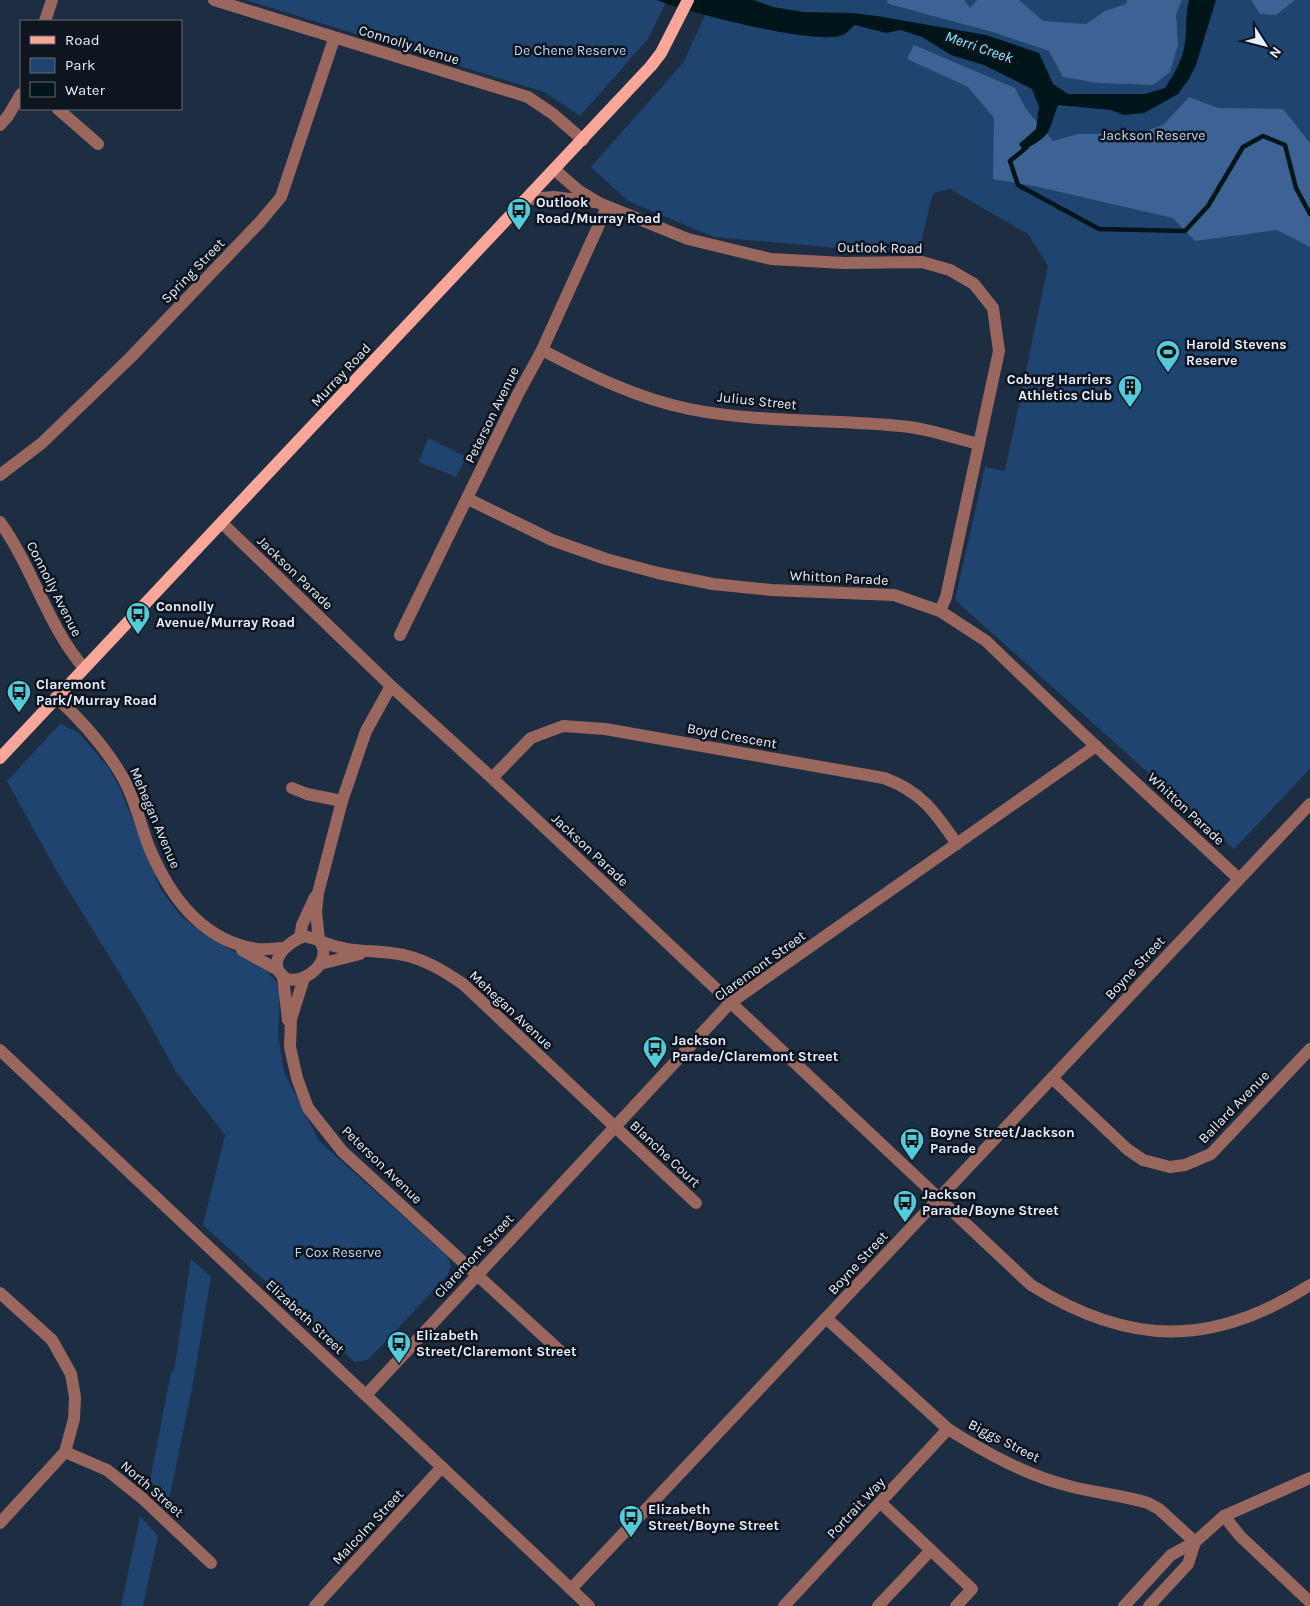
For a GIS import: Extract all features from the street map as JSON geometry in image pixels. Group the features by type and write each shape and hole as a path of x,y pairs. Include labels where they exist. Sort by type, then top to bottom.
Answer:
{"main road":[{"name":"Murray Road","path":"0,758 583,140 661,53 688,0"}],"street":[{"path":"45,20 52,0"},
{"name":"Connolly Avenue","path":"214,0 528,97 553,114 583,140"},
{"name":"Spring Street","path":"0,475 42,443 131,357 260,222 281,196 334,38"},
{"path":"3,118 20,95"},
{"path":"59,110 98,144"},
{"name":"Outlook Road","path":"555,170 579,191 603,205 688,239 771,259 844,263 922,262 950,270 974,284 993,308 999,351 946,598 940,611"},
{"name":"Outlook Road","path":"528,199 554,197 603,205"},
{"name":"Peterson Avenue","path":"400,635 468,500 518,394 542,350 603,205"},
{"name":"Julius Street","path":"542,350 610,385 651,400 690,409 772,420 904,426 979,444"},
{"name":"Whitton Parade","path":"468,500 552,540 606,560 658,574 713,584 771,590 894,595 940,611 986,640 1096,746 1239,879"},
{"name":"Connolly Avenue","path":"0,522 12,539 66,645 84,668"},
{"name":"Jackson Parade","path":"222,523 391,686 492,778 1031,1285 1062,1304 1115,1325 1183,1332 1218,1326 1255,1315 1285,1301 1310,1285"},
{"path":"320,940 313,937 300,938 284,948 277,958 281,974 292,980 304,978 320,964 324,955 316,912 318,893 342,801 366,731 391,686"},
{"name":"Mehegan Avenue","path":"56,697 101,745 122,776 149,847 174,895 200,924 281,974"},
{"name":"Boyd Crescent","path":"492,778 531,738 562,726 605,729 884,778 905,786 922,798 957,844"},
{"name":"Claremont Street","path":"366,1395 730,1003 1096,746"},
{"path":"292,788 307,794 342,801"},
{"name":"Boyne Street","path":"572,1589 1310,804"},
{"path":"300,938 306,915 318,893"},
{"name":"Mehegan Avenue","path":"320,940 336,947 367,953 402,955 420,959 463,984 614,1127"},
{"name":"Mehegan Avenue","path":"232,942 257,949 284,948"},
{"name":"Mehegan Avenue","path":"320,964 367,953"},
{"name":"Peterson Avenue","path":"281,974 290,1030 290,1047 296,1078 308,1108 342,1151 561,1352"},
{"name":"Peterson Avenue","path":"290,1030 304,978"},
{"name":"Ballard Avenue","path":"1052,1078 1127,1149 1143,1160 1170,1167 1197,1162 1211,1154 1310,1049"},
{"name":"Elizabeth Street","path":"0,1050 589,1606"},
{"name":"Blanche Court","path":"614,1127 696,1203"},
{"path":"0,1293 52,1340 71,1374 75,1398 74,1418 65,1452 0,1523"},
{"name":"Biggs Street","path":"826,1318 948,1429 998,1458 1067,1486 1148,1503 1159,1509 1195,1542"},
{"name":"Portrait Way","path":"784,1606 948,1429"},
{"name":"North Street","path":"65,1452 108,1470 142,1498 211,1563"},
{"name":"Malcolm Street","path":"315,1606 442,1467"},
{"path":"1124,1606 1171,1555 1195,1542 1224,1516 1310,1478"},
{"path":"881,1503 972,1588 956,1606"},
{"path":"1224,1516 1240,1536 1310,1602"},
{"path":"1149,1606 1188,1564 1195,1542"},
{"path":"878,1606 931,1550"}],"green space":[{"name":"De Chene Reserve","path":"246,0 667,0 648,39 580,116 544,92"},
{"name":"Jackson Reserve","path":"712,0 1310,0 1310,769 1234,849 955,600 985,467 1005,471 1048,266 1028,234 950,189 933,193 918,255 714,237 628,201 591,167 683,63"},
{"path":"886,0 964,0 970,8 977,0 1019,0 1043,21 1086,24 1105,11 1126,4 1127,0 1182,0 1176,14 1178,45 1170,72 1153,85 1098,83 1063,77 1049,51 996,33 889,4"},
{"path":"1251,0 1295,0 1276,15 1260,14"},
{"name":"Jackson Reserve","path":"914,45 1015,88 1026,109 1053,141 1078,134 1135,134 1163,125 1189,97 1218,108 1283,109 1310,143 1310,247 1277,230 1195,241 1173,218 1034,186 993,179 994,118 968,87 907,59"},
{"path":"428,438 466,457 456,477 419,462"},
{"name":"F Cox Reserve","path":"60,724 78,732 108,767 119,786 161,890 181,916 201,932 266,970 276,982 280,994 278,1034 284,1072 319,1141 447,1256 451,1266 447,1276 368,1360 355,1362 203,1225 225,1135 176,1072 139,1005 56,870 7,781"},
{"path":"191,1259 211,1277 192,1389 169,1499 150,1481 171,1372 174,1371"},
{"path":"140,1516 158,1536 143,1606 121,1606"}],"water":[{"name":"Merri Creek","path":"656,0 754,0 773,7 804,12 851,13 877,16 986,35 1039,53 1053,84 1068,94 1145,94 1165,88 1178,66 1186,37 1189,0 1216,0 1196,65 1178,94 1144,113 1124,115 1111,110 1058,105 1048,132 1039,141 1023,150 1019,144 1036,129 1039,107 1032,89 984,65 951,55 922,37 901,30 886,33 855,25 843,35 828,37 806,36 751,26"}],"waterway":[{"path":"1027,147 1010,161 1018,185 1099,229 1185,231 1208,206 1243,147 1263,136 1285,145 1296,188 1310,214"}],"place":[{"name":"Outlook Road/Murray Road","path":"519,231"},
{"name":"Harold Stevens Reserve","path":"1168,373"},
{"name":"Coburg Harriers Athletics Club","path":"1130,408"},
{"name":"Connolly Avenue/Murray Road","path":"138,635"},
{"name":"Claremont Park/Murray Road","path":"19,713"},
{"name":"Jackson Parade/Claremont Street","path":"655,1069"},
{"name":"Boyne Street/Jackson Parade","path":"912,1161"},
{"name":"Jackson Parade/Boyne Street","path":"905,1223"},
{"name":"Elizabeth Street/Claremont Street","path":"399,1364"},
{"name":"Elizabeth Street/Boyne Street","path":"631,1538"}]}
